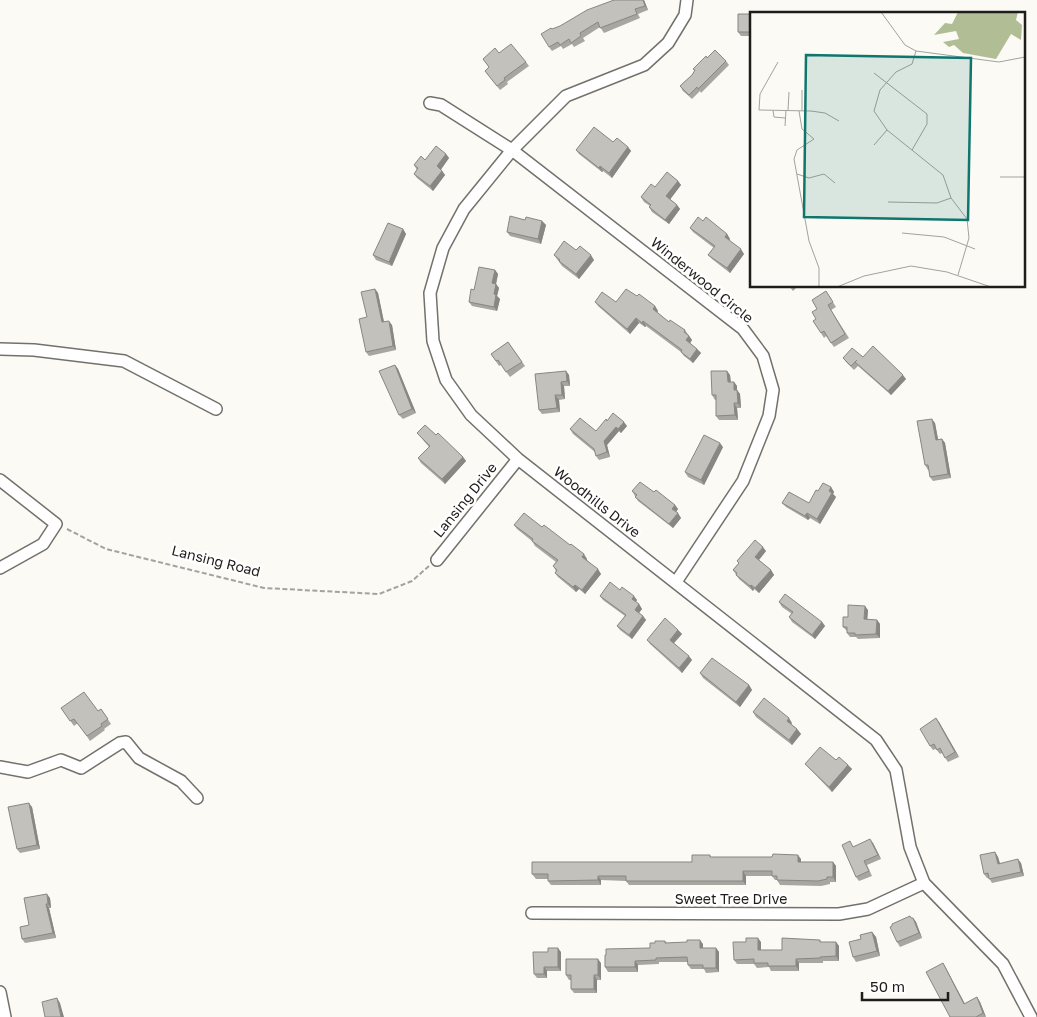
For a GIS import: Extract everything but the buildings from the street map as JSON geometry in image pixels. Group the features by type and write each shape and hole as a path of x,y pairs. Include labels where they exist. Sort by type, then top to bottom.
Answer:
{"street":[{"name":"Woodhills Drive","path":"687,0 685,15 668,43 644,64 566,96 512,150 464,210 443,248 430,294 433,341 446,380 471,415 518,459 876,740 896,770 910,846 924,883 1003,964 1031,1017"},
{"name":"Winderwood Circle","path":"430,103 441,105 512,150 743,329 763,356 774,390 770,416 743,481 676,582"},
{"path":"0,350 34,350 124,361 216,409"},
{"name":"Lansing Drive","path":"437,560 518,459"},
{"path":"0,480 56,524 42,544 0,568"},
{"path":"0,767 28,772 61,760 81,768 120,742 126,742 139,758 181,781 197,798"},
{"name":"Sweet Tree Drive","path":"532,913 839,914 868,909 924,883"},
{"path":"0,992 5,1017"}],"path":[{"name":"Lansing Road","path":"56,524 106,549 264,588 379,594 412,581 437,560"}]}
